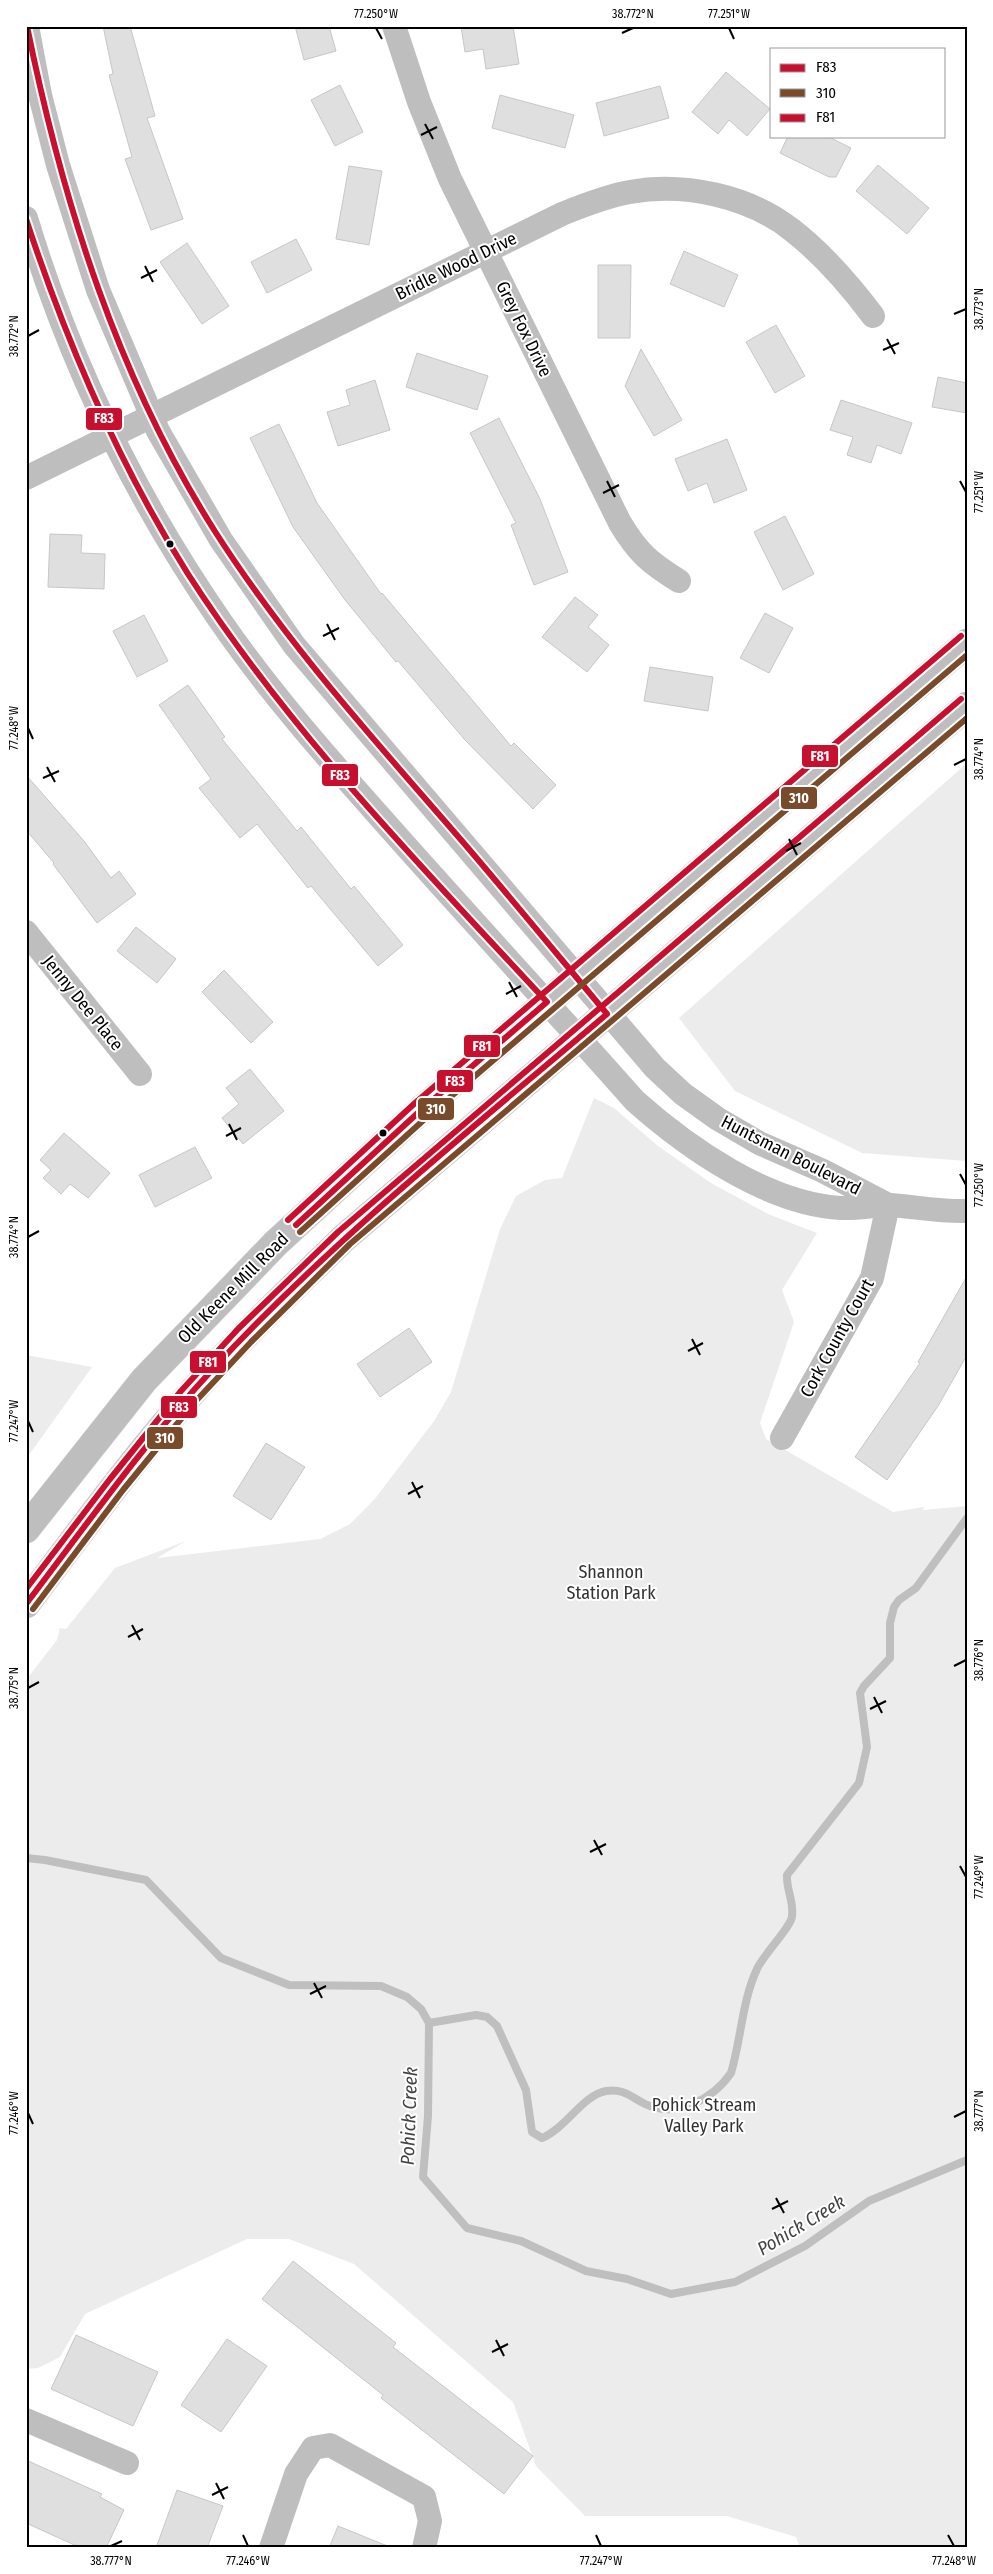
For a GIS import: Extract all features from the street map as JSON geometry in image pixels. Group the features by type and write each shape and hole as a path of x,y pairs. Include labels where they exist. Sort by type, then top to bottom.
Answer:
{"main road":[{"name":"Old Keene Mill Road","path":"26,1529 144,1380 276,1243 414,1116 967,644"},
{"path":"26,1604 154,1437 213,1369 344,1238 967,706"}],"street":[{"name":"Huntsman Boulevard","path":"27,26 40,95 77,230 98,290 152,417 221,540 294,645 385,754 655,1068 683,1094 718,1119 759,1143 822,1171 888,1205"},
{"name":"Grey Fox Drive","path":"394,26 419,102 450,179 629,538 651,564 679,581"},
{"name":"Bridle Wood Drive","path":"26,478 589,202 631,192 674,189 700,192 750,206 791,229 822,256 873,316"},
{"name":"Huntsman Boulevard","path":"26,218 56,306 112,436 183,563 219,619 258,673 370,805 471,920 635,1100 664,1126 698,1151 739,1175 794,1200 841,1208 888,1205 967,1211"},
{"name":"Jenny Dee Place","path":"26,932 140,1074"},
{"name":"Cork County Court","path":"782,1438 872,1278 888,1205"},
{"path":"26,2420 127,2463"},
{"path":"271,2548 296,2474 313,2448 330,2445 424,2497 430,2521 424,2548"}],"green space":[{"path":"967,763 967,1161 862,1153 735,1091 679,1018"},
{"path":"594,1098 614,1108 658,1146 711,1183 768,1214 817,1233 782,1290 794,1322 760,1423 766,1439 893,1512 924,1507 923,1510 967,1506 967,2548 800,2548 796,2537 727,2516 585,2516 536,2466 513,2402 354,2264 289,2239 247,2239 85,2314 60,2357 38,2368 26,2369 26,1680 57,1640 60,1628 66,1629 115,1568 186,1541 157,1558 320,1539 350,1524 374,1500 434,1421 451,1392 500,1229 516,1196 545,1180 562,1178"},
{"path":"26,1355 92,1367 26,1459"}],"building":[{"path":"103,26 130,26 155,116 147,118 183,219 151,230 125,159 132,157 109,75 113,74"},
{"path":"295,26 329,26 336,51 304,60"},
{"path":"461,26 513,26 519,64 486,69 483,49 465,52"},
{"path":"726,72 770,109 747,136 729,120 718,134 692,112"},
{"path":"340,85 363,132 335,146 311,100"},
{"path":"660,86 669,118 604,136 596,103"},
{"path":"500,95 574,115 565,148 492,128"},
{"path":"787,138 831,138 851,148 836,177 829,177 780,153"},
{"path":"878,165 929,208 907,234 856,191"},
{"path":"349,166 382,171 369,245 336,239"},
{"path":"296,239 312,270 267,293 251,262"},
{"path":"187,243 229,306 202,324 160,262"},
{"path":"684,251 738,275 724,307 670,284"},
{"path":"598,265 631,265 630,338 598,338"},
{"path":"776,325 805,376 775,393 746,342"},
{"path":"641,349 682,420 654,436 625,386"},
{"path":"417,353 488,376 477,410 406,387"},
{"path":"938,377 967,383 967,413 932,407"},
{"path":"375,380 390,430 338,446 327,412 350,405 346,390"},
{"path":"841,400 912,423 901,454 877,445 871,463 847,455 853,437 830,430"},
{"path":"499,418 540,499 568,572 534,585 511,525 516,523 470,433"},
{"path":"279,424 317,503 381,594 511,746 514,743 556,785 533,809 465,740 398,661 396,662 345,600 293,527 250,438"},
{"path":"727,439 747,490 714,503 707,483 688,491 675,459"},
{"path":"785,516 814,574 783,590 754,532"},
{"path":"50,534 82,535 81,553 105,554 104,589 48,587"},
{"path":"575,597 598,615 588,627 609,645 587,672 542,637"},
{"path":"765,613 793,628 769,673 740,658"},
{"path":"144,615 168,661 137,677 113,631"},
{"path":"650,667 713,677 708,711 644,701"},
{"path":"188,685 225,737 222,739 297,831 301,827 351,889 354,886 403,945 378,966 311,886 308,888 257,824 240,838 199,788 211,779 159,705"},
{"path":"26,775 84,841 111,878 119,871 136,894 97,923 54,863 26,830"},
{"path":"136,927 176,959 157,983 117,951"},
{"path":"224,970 273,1022 251,1043 202,992"},
{"path":"250,1069 284,1111 243,1144 222,1118 239,1104 226,1088"},
{"path":"64,1133 110,1173 88,1198 70,1184 61,1194 43,1178 51,1170 40,1160"},
{"path":"195,1147 212,1178 155,1207 139,1175"},
{"path":"967,1276 967,1355 938,1406 887,1480 855,1457 920,1363 918,1362"},
{"path":"409,1328 432,1362 380,1397 357,1364"},
{"path":"266,1443 305,1467 271,1520 233,1496"},
{"path":"293,2261 396,2343 393,2347 533,2456 504,2494 381,2398 383,2395 262,2299"},
{"path":"76,2335 158,2372 133,2426 51,2389"},
{"path":"227,2339 267,2366 221,2432 181,2405"},
{"path":"26,2460 102,2494 100,2497 124,2510 106,2548 81,2548 26,2523"},
{"path":"177,2490 223,2506 207,2548 156,2548"},
{"path":"338,2526 390,2547 390,2548 329,2548"}],"waterway":[{"path":"429,2023 476,2015 487,2017 497,2026 526,2090 532,2132 542,2138 550,2134 590,2099 606,2091 622,2092 645,2104 669,2109 693,2104 714,2091 731,2073 748,1994 757,1969 791,1921 792,1905 787,1875 859,1783 867,1747 860,1693 864,1686 890,1658 890,1623 894,1607 899,1600 916,1588 967,1518"},
{"name":"Pohick Creek","path":"26,1858 146,1880 221,1958 289,1985 381,1986 407,1997 421,2009 429,2023 428,2116 423,2177 467,2228 521,2241 586,2271 627,2279 671,2294 735,2282 805,2246 869,2201 967,2160"}],"transit line":[{"name":"F83","path":"26,1604 164,1425 213,1369 259,1321 355,1230 455,1142 607,1014 305,656 244,575 216,533 181,474 150,414 98,288 58,159 41,93 27,26"},
{"name":"F83","path":"26,219 59,312 96,402 139,489 188,574 227,632 313,743 358,796 547,1002 421,1110 296,1225"},
{"name":"F81","path":"288,1220 415,1103 961,636"},
{"name":"310","path":"300,1232 427,1117 967,655"},
{"name":"F81","path":"26,1589 110,1479 181,1391 238,1329 338,1232 961,699"},
{"name":"310","path":"33,1609 123,1490 194,1403 251,1342 350,1244 967,718"}],"park label":[{"name":"Shannon Station Park","path":"611,1582"},
{"name":"Pohick Stream Valley Park","path":"704,2115"}]}
